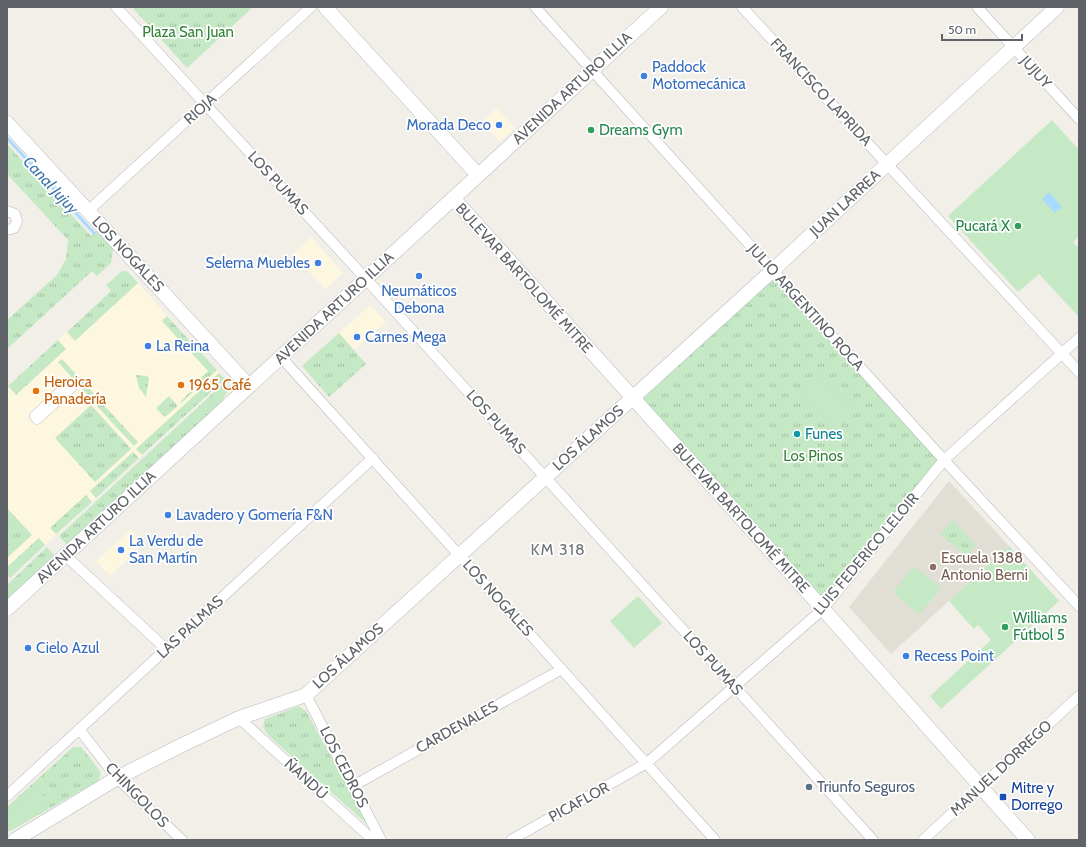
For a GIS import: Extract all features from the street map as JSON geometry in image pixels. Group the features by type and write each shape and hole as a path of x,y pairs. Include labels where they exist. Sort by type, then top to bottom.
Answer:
{"street":[{"name":"LOS PUMAS","path":"116,7 366,279 873,840"},
{"name":"RIOJA","path":"88,211 311,7"},
{"path":"325,7 478,175"},
{"name":"JULIO ARGENTINO ROCA","path":"535,7 944,460 1079,606"},
{"name":"AVENIDA ARTURO ILLIA","path":"7,609 661,7"},
{"name":"FRANCISCO LAPRIDA","path":"742,7 1079,372"},
{"name":"JUJUY","path":"977,7 1079,119"},
{"name":"JUAN LARREA","path":"632,398 773,270 1057,7"},
{"name":"LOS NOGALES","path":"7,123 249,386"},
{"name":"BULEVAR BARTOLOMÉ MITRE","path":"453,198 823,609 1028,840"},
{"path":"7,211 15,214 17,221 14,228 7,230"},
{"name":"LUIS FEDERICO LELOIR","path":"647,763 823,609 944,460 1079,338"},
{"name":"LOS NOGALES","path":"281,357 715,840"},
{"path":"35,418 73,384"},
{"name":"LOS ÁLAMOS","path":"14,840 117,778 239,718 306,695 632,398"},
{"name":"LAS PALMAS","path":"7,796 372,458"},
{"path":"66,555 166,649"},
{"name":"CARDENALES","path":"353,786 562,669"},
{"name":"LOS CEDROS","path":"306,695 381,840"},
{"name":"MANUEL DORREGO","path":"923,840 1079,696"},
{"name":"ÑANDÚ","path":"239,718 373,840"},
{"name":"CHINGOLOS","path":"79,729 117,778 182,840"},
{"name":"PICAFLOR","path":"511,840 647,763"}],"shaded area":[{"name":"Morada Deco","path":"497,108 515,128 500,142 482,122"},
{"name":"Selema Muebles","path":"311,237 343,273 325,289 293,254"},
{"path":"122,271 127,271 225,379 7,580 7,387 111,291 106,285"},
{"path":"370,305 386,322 354,350 339,333"},
{"name":"Escuela 1388 Antonio Berni","path":"949,481 1009,546 891,654 849,607"},
{"path":"131,529 144,544 110,576 96,561"}],"green space":[{"name":"Plaza San Juan","path":"132,7 253,7 187,68"},
{"name":"Pucará X","path":"1052,120 1079,150 1079,236 1073,242 1079,248 1079,317 1039,274 1018,292 948,216"},
{"path":"7,144 91,236 97,230 113,249 111,263 97,276 92,271 7,349 7,320 57,275 66,259 68,240 7,174"},
{"name":"Los Pinos","path":"773,270 944,460 823,609 632,398"},
{"path":"122,271 127,271 138,283 75,341 67,332 111,291 106,285"},
{"path":"167,316 217,370 181,403 180,402 193,389 192,387 208,371 162,321"},
{"path":"339,333 366,364 329,397 302,366"},
{"path":"58,340 66,349 16,395 8,386"},
{"path":"62,359 96,396 92,400 58,362"},
{"path":"818,371 856,412 837,429 799,389"},
{"path":"219,373 225,379 142,455 136,449"},
{"path":"136,375 147,376 149,378 146,397 139,388"},
{"path":"223,384 229,391 221,403 67,545 59,536"},
{"path":"169,396 178,406 165,417 156,408"},
{"path":"98,399 138,442 134,446 94,403"},
{"path":"91,405 131,449 95,482 55,438"},
{"path":"133,452 139,458 96,498 90,491"},
{"path":"86,495 92,502 56,534 50,528"},
{"path":"7,508 32,535 7,558"},
{"path":"953,520 976,545 967,557 940,534"},
{"path":"39,538 45,545 10,578 7,575 7,567"},
{"name":"Williams Fútbol 5","path":"1009,546 1059,601 941,709 930,696 991,640 978,625 974,629 949,601"},
{"path":"47,547 55,556 7,600 7,585"},
{"path":"914,566 941,588 919,615 893,592"},
{"path":"638,596 662,623 634,648 610,621"},
{"path":"299,706 306,711 369,826 269,736 263,727 265,719"},
{"path":"73,747 81,747 97,767 101,774 98,781 7,832 7,807"},
{"path":"38,789 48,801 14,827 7,818 7,813"}],"water":[{"path":"1049,192 1062,207 1055,213 1042,199"}],"waterway":[{"name":"Canal Jujuy","path":"7,138 94,233"}],"place":[{"name":"Paddock Motomecánica","path":"644,76"},
{"name":"Morada Deco","path":"499,125"},
{"name":"Dreams Gym","path":"591,130"},
{"name":"Pucará X","path":"1018,226"},
{"name":"Selema Muebles","path":"318,263"},
{"name":"Neumáticos Debona","path":"419,276"},
{"name":"Carnes Mega","path":"357,337"},
{"name":"La Reina","path":"148,346"},
{"name":"1965 Café","path":"181,385"},
{"name":"Heroica Panadería","path":"36,391"},
{"name":"Funes","path":"797,434"},
{"name":"Lavadero y Gomería F&N","path":"168,515"},
{"name":"La Verdu de San Martín","path":"121,550"},
{"name":"Escuela 1388 Antonio Berni","path":"933,567"},
{"name":"Williams Fútbol 5","path":"1005,627"},
{"name":"Cielo Azul","path":"28,648"},
{"name":"Recess Point","path":"906,656"},
{"name":"Triunfo Seguros","path":"809,787"},
{"name":"Mitre y Dorrego","path":"1003,797"}],"district":[{"name":"KM 318","path":"558,549"}]}
